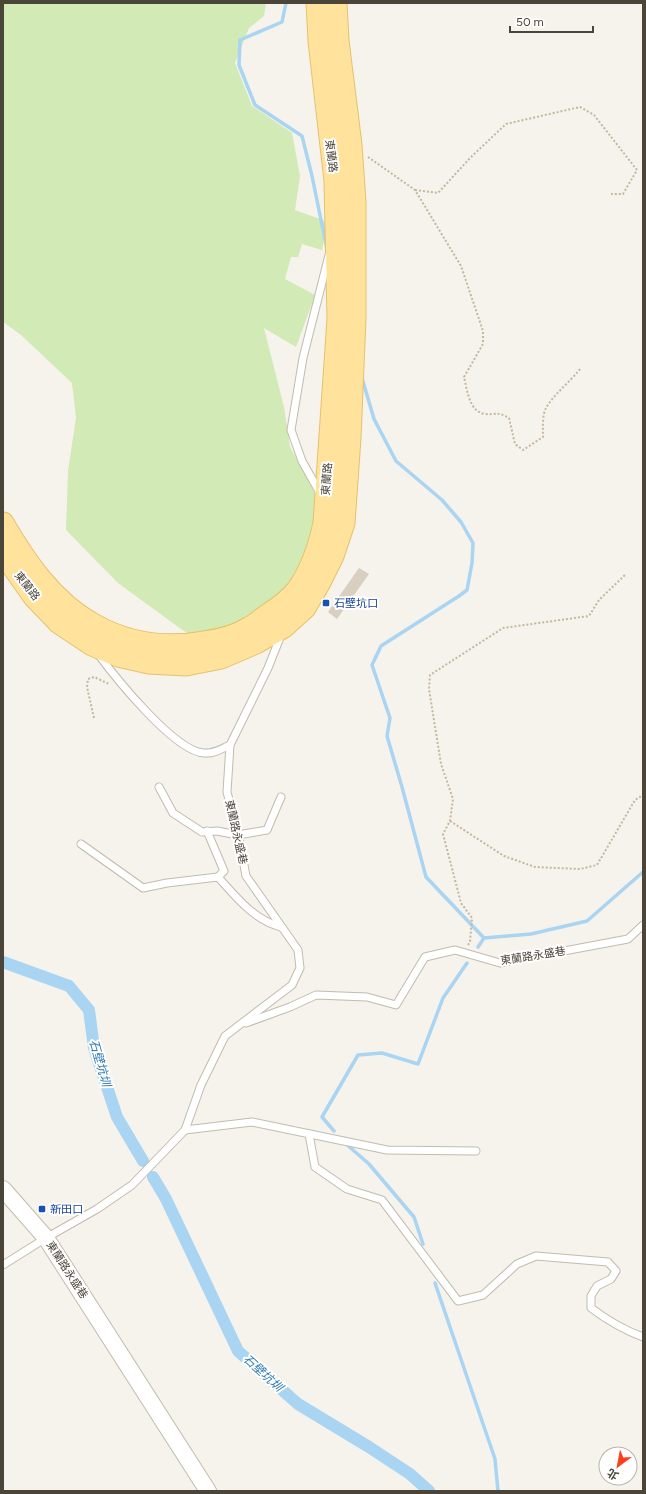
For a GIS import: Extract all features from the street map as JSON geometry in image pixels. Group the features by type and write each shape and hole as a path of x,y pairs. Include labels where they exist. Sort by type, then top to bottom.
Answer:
{"main road":[{"name":"東蘭路","path":"3,553 34,597 59,623 92,645 118,656 149,663 186,664 221,658 256,643 283,616 308,572 319,548 324,523 338,314 335,181 319,48 317,3"},
{"name":"東蘭路","path":"3,523 18,548 46,586 67,606 92,624 118,637 135,642 172,646 219,640 305,608 333,556 344,523 350,438 354,336 355,202 351,145 338,41 336,3"}],"street":[{"path":"3,1189 46,1238"},
{"name":"東蘭路永盛巷","path":"46,1238 204,1489"}],"lane":[{"path":"326,502 302,461 291,430 303,358 335,229"},
{"name":"東蘭路永盛巷","path":"46,1238 97,1209 132,1186 185,1130 201,1085 225,1036 292,985 300,968 298,950 246,876 238,835 227,792 230,745 268,668 283,616"},
{"name":"東蘭路","path":"92,645 111,671 140,705 169,734 185,746 202,754 215,752 230,745"},
{"path":"159,787 173,813 202,832 218,831 238,835 267,830 281,796"},
{"path":"81,844 143,888 167,883 218,877 224,871 207,831"},
{"path":"218,877 245,906 272,924 282,927"},
{"name":"東蘭路永盛巷","path":"238,1026 290,1007 316,995 368,996 396,1005 425,957 455,950 500,964 628,939 643,925"},
{"path":"185,1130 252,1122 387,1150 476,1151"},
{"path":"309,1134 315,1167 347,1189 382,1200 458,1301 483,1295 517,1264 536,1256 608,1262 616,1271 611,1279 597,1286 591,1296 591,1308 608,1320 643,1337"},
{"path":"3,1265 46,1238"}],"path":[{"path":"415,190 438,193 471,157 506,124 580,107 594,115 637,170 623,194 611,194"},
{"path":"351,145 415,190 461,266 483,331 483,344 464,377 471,405 483,414 501,413 509,418 515,444 523,450 543,437 543,420 546,408 580,369"},
{"path":"463,952 470,942 472,918 461,903 443,834 450,821 453,799 441,764 429,689 430,675 503,628 589,616 599,600 626,574"},
{"path":"94,718 87,687 88,679 94,677 115,687"},
{"path":"450,821 504,856 534,867 580,869 597,865 635,800 643,795"}],"green space":[{"path":"3,3 266,3 264,16 249,28 235,63 252,106 292,133 300,176 295,210 328,222 322,250 302,244 298,257 291,257 285,279 315,295 296,347 264,328 284,407 290,447 319,501 309,562 263,614 199,640 181,629 118,583 66,530 68,471 76,418 72,383 21,335 3,322"}],"building":[{"path":"359,568 369,574 337,619 328,612"}],"waterway":[{"path":"286,3 282,22 240,40 239,65 255,105 302,136 327,249"},
{"path":"362,378 374,419 396,461 442,500 461,522 473,543 472,563 467,590 381,646 372,665 390,718 387,736 426,877 484,938"},
{"path":"478,947 484,938 531,934 587,921 643,872"},
{"name":"石壁坑圳","path":"3,962 69,986 89,1010 94,1048 117,1117 143,1161"},
{"path":"334,1131 322,1117 358,1055 382,1053 418,1064 443,998 467,963"},
{"path":"345,1143 369,1164 414,1217 423,1244"},
{"name":"石壁坑圳","path":"153,1177 166,1199 238,1351 298,1404 410,1474 429,1491"},
{"path":"435,1283 495,1459 498,1491"}],"place":[{"name":"石壁坑口","path":"326,603"},
{"name":"新田口","path":"42,1209"}]}
